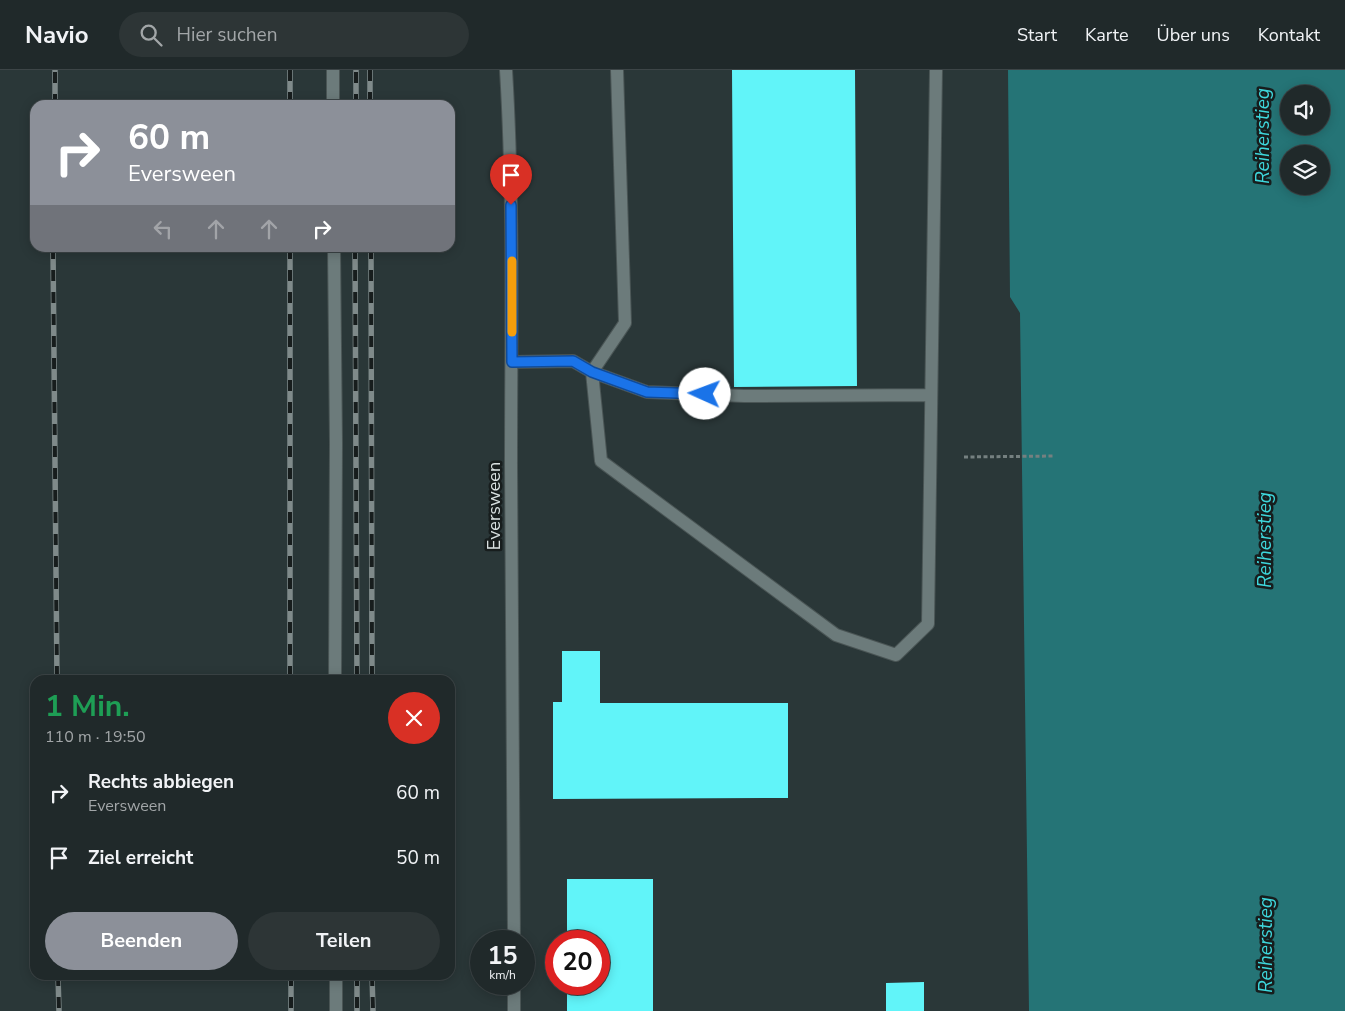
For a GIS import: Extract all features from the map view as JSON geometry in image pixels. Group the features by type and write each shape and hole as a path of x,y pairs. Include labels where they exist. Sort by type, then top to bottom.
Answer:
{"street":[{"path":"333,70 333,100"},
{"name":"Eversween","path":"506,70 510,126 512,254 514,930"},
{"path":"617,70 625,324 592,372 601,461 836,635 896,655 928,624 936,70"},
{"path":"334,252 336,443 335,675"},
{"path":"512,362 573,361 592,372 647,392 744,396 931,396"},
{"path":"336,980 336,1011"},
{"path":"514,995 514,1011"}],"path":[{"path":"964,457 1054,456"}],"water":[{"name":"Reiherstieg","path":"1008,70 1345,70 1345,1011 1029,1011 1020,313 1010,297"}],"building":[{"path":"732,70 855,70 857,386 734,387"},
{"path":"562,651 600,651 600,703 788,703 788,798 553,799 553,702 562,702"},
{"path":"567,879 653,879 653,1011 567,1011 567,995 610,995 610,930 567,930"},
{"path":"924,982 924,1011 886,1011 886,983"}],"railway":[{"path":"55,70 55,100"},
{"path":"290,70 290,100"},
{"path":"356,70 356,100"},
{"path":"370,70 370,100"},
{"path":"53,252 57,675"},
{"path":"290,252 290,675"},
{"path":"355,252 357,675"},
{"path":"371,252 372,675"},
{"path":"58,980 59,1011"},
{"path":"291,980 291,1011"},
{"path":"357,980 357,1011"},
{"path":"372,980 373,1011"}],"slow traffic":[{"path":"512,261 512,332"}],"route":[{"path":"511,205 512,362 573,361 592,372 647,392 705,394"}]}
